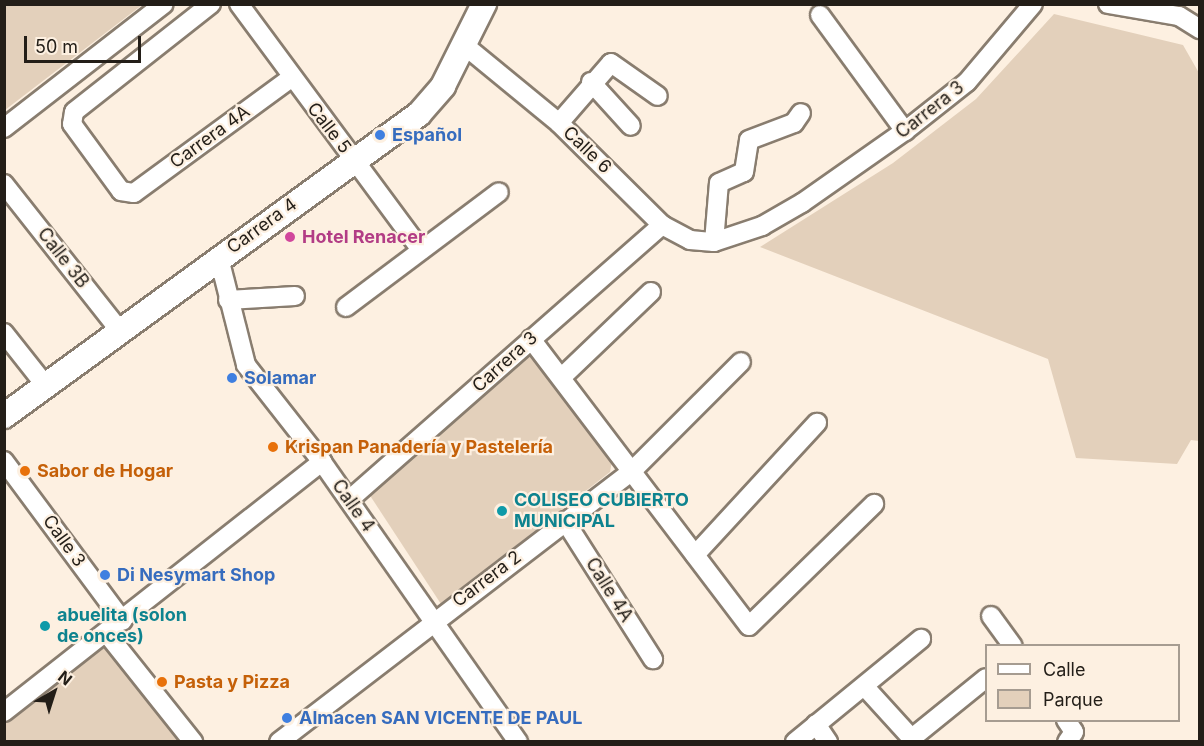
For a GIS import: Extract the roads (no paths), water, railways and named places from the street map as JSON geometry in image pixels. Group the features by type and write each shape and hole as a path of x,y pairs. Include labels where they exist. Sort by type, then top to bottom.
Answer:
{"main road":[{"name":"Carrera 4","path":"4,416 353,159 420,114 443,86 484,4"}],"street":[{"path":"4,128 164,4"},
{"name":"Carrera 4A","path":"211,4 71,118 128,194 291,78"},
{"name":"Calle 5","path":"239,4 291,78 421,250"},
{"name":"Carrera 3","path":"714,242 762,226 802,202 905,130 967,82 1033,4"},
{"path":"1108,4 1179,16 1200,28"},
{"path":"820,15 905,130"},
{"name":"Calle 6","path":"464,45 559,123 662,225 690,240 714,242"},
{"path":"559,123 591,82 611,63 658,96"},
{"path":"591,82 631,126"},
{"path":"714,242 719,183 727,175 744,172 749,140 794,123 801,113"},
{"name":"Calle 3B","path":"4,184 121,332"},
{"path":"346,307 499,192"},
{"name":"Carrera 3","path":"349,500 662,225"},
{"name":"Calle 4","path":"219,258 246,365 322,462 518,741"},
{"path":"562,377 651,292"},
{"path":"228,300 295,296"},
{"path":"4,333 46,386"},
{"path":"531,339 750,626 874,504"},
{"name":"Carrera 2","path":"279,741 433,619 632,471 741,362"},
{"path":"696,555 817,423"},
{"name":"Calle 3","path":"4,460 123,621"},
{"path":"4,712 108,634 322,462"},
{"name":"Calle 4A","path":"565,521 653,659"},
{"path":"991,616 1012,644"},
{"path":"108,634 194,741"},
{"path":"795,741 865,687 921,639"},
{"path":"865,687 913,740 985,680"},
{"path":"816,724 828,741"}],"place":[{"name":"Español","path":"380,135"},
{"name":"Hotel Renacer","path":"290,237"},
{"name":"Solamar","path":"232,378"},
{"name":"Krispan Panadería y Pastelería","path":"273,447"},
{"name":"Sabor de Hogar","path":"25,471"},
{"name":"COLISEO CUBIERTO MUNICIPAL","path":"502,511"},
{"name":"Di Nesymart Shop","path":"105,575"},
{"name":"abuelita (solon de onces)","path":"45,626"},
{"name":"Pasta y Pizza","path":"162,682"},
{"name":"Almacen SAN VICENTE DE PAUL","path":"287,718"}]}
